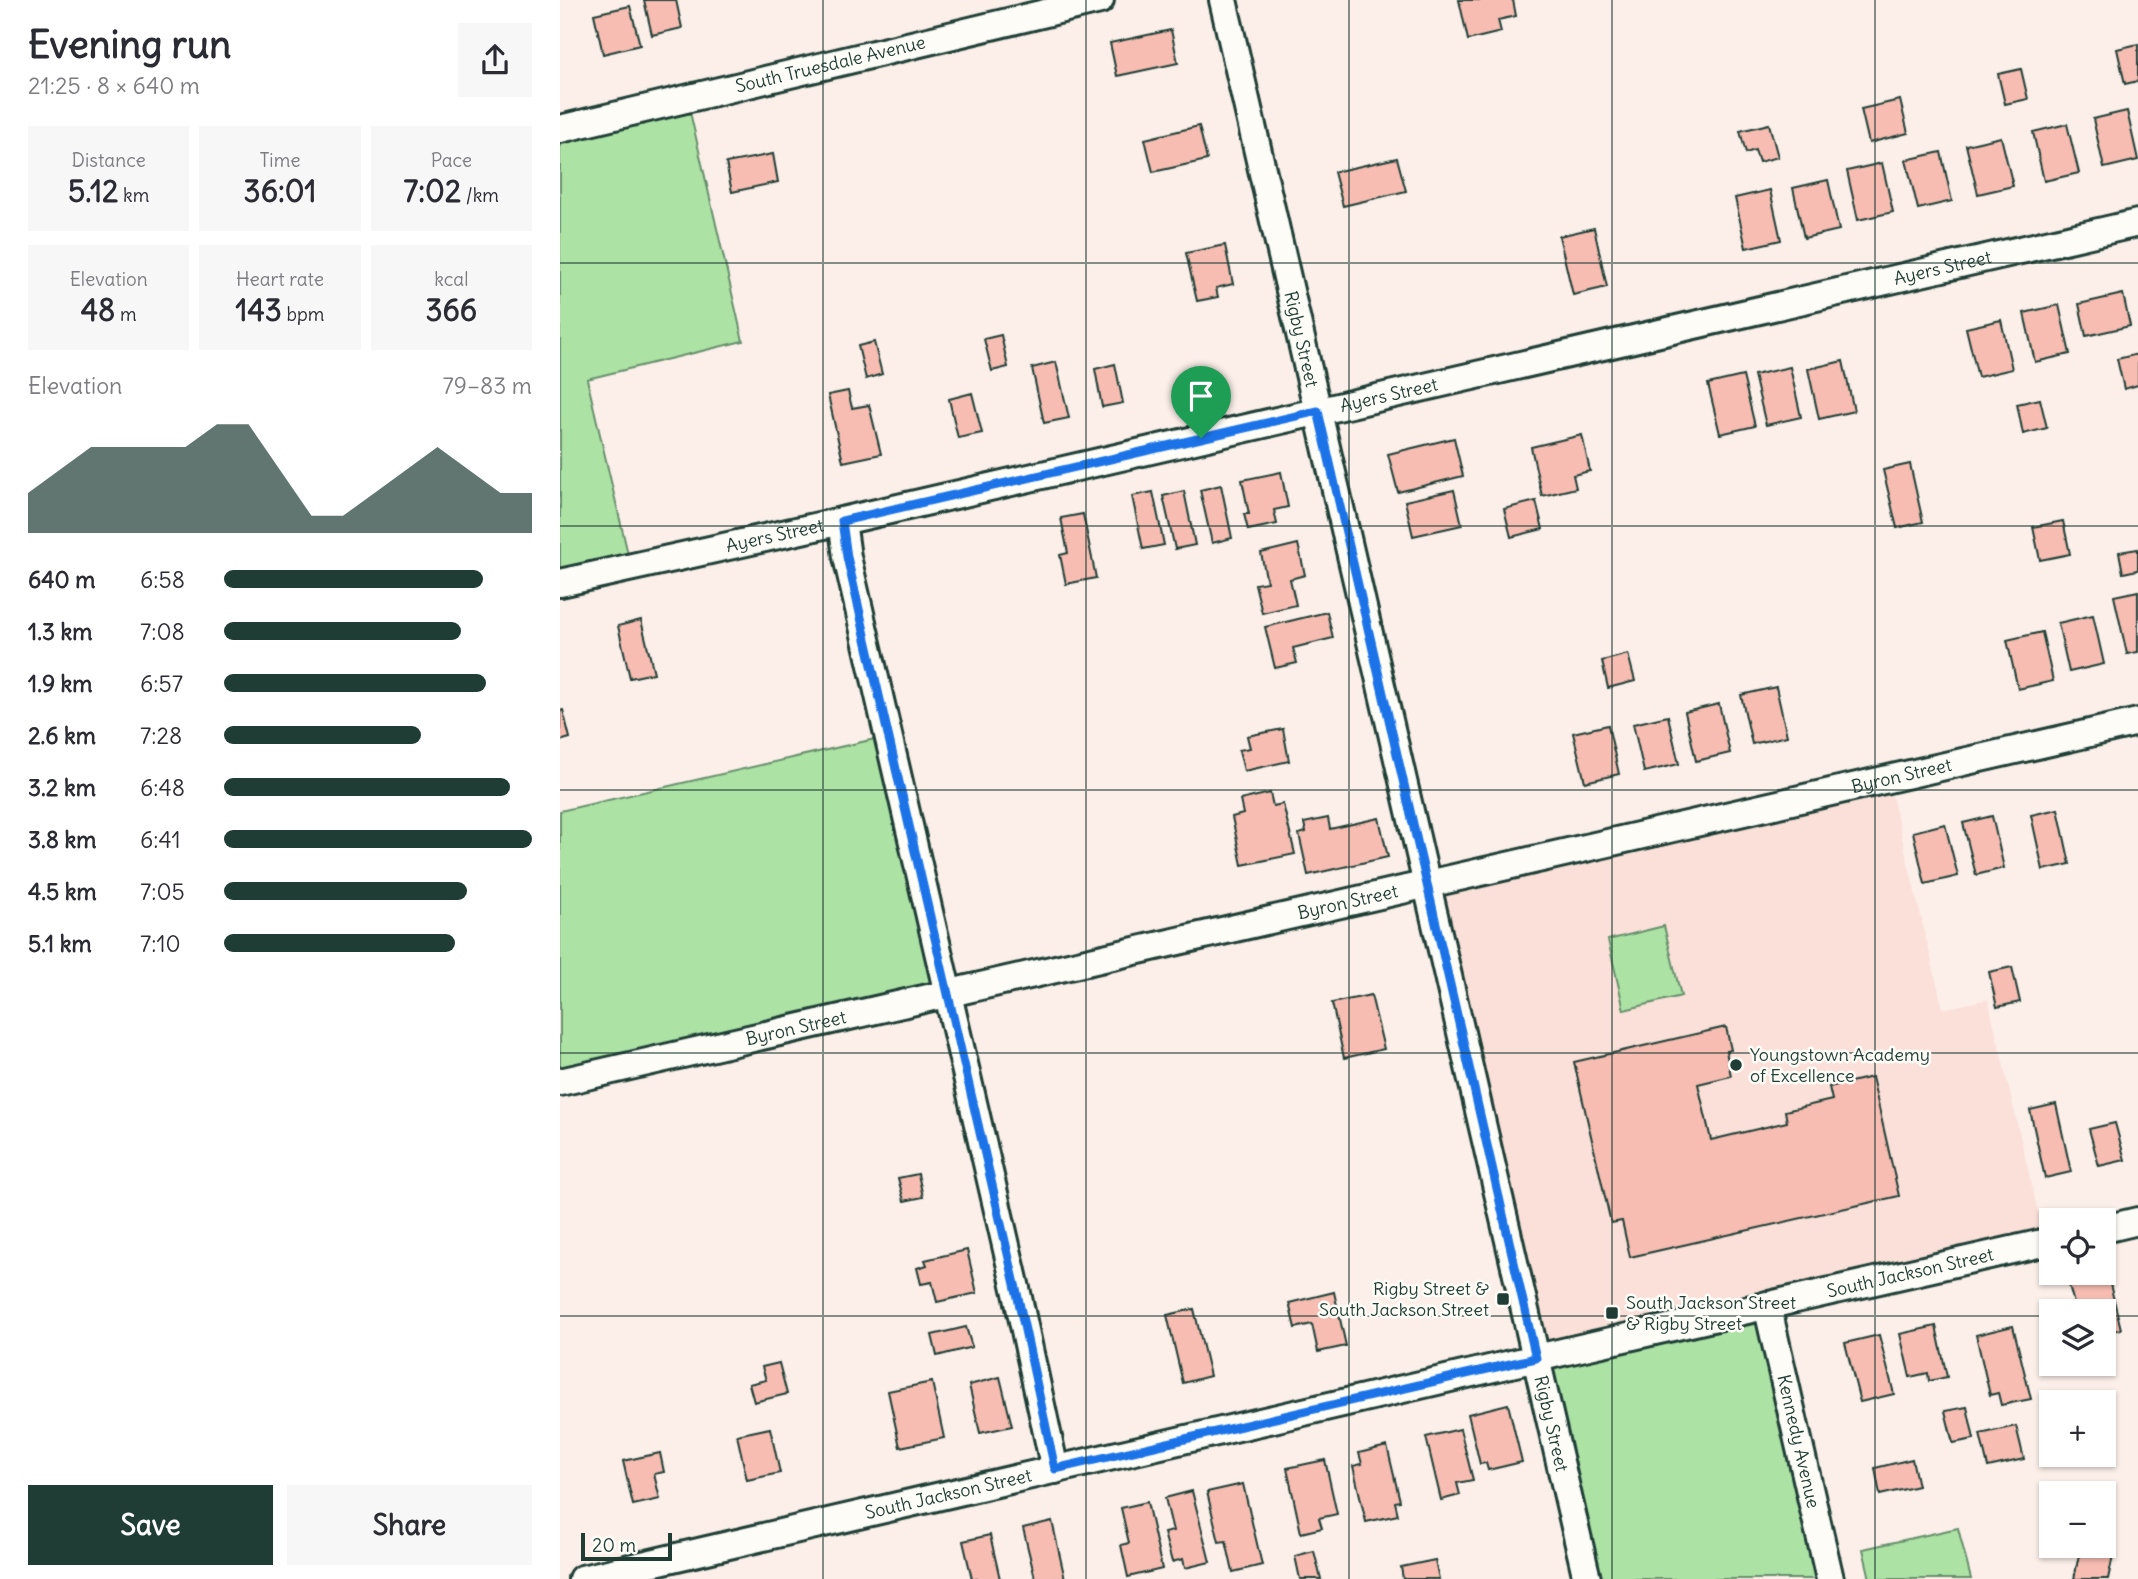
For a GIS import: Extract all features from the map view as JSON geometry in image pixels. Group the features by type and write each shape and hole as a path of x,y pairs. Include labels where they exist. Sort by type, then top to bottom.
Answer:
{"street":[{"name":"South Truesdale Avenue","path":"560,129 1100,0"},
{"name":"Rigby Street","path":"1223,0 1587,1579"},
{"name":"Ayers Street","path":"560,583 842,521 2138,223"},
{"path":"842,521 850,570 1055,1469"},
{"name":"Byron Street","path":"560,1082 2138,722"},
{"path":"2116,1226 2138,1221"},
{"name":"South Jackson Street","path":"582,1579 2039,1244"},
{"name":"Kennedy Avenue","path":"1767,1305 1830,1579"}],"shaded area":[{"name":"Youngstown Academy of Excellence","path":"1888,779 1943,1009 1988,999 2039,1216 2039,1243 1536,1358 1427,884"}],"green space":[{"path":"687,99 743,341 587,379 631,567 560,583 560,129"},
{"path":"888,736 947,994 560,1082 560,811"},
{"path":"1664,926 1681,996 1624,1010 1608,940"},
{"path":"1767,1305 1830,1579 1587,1579 1536,1358"},
{"path":"1958,1528 1971,1579 1870,1579 1863,1549"}],"building":[{"path":"644,0 676,0 682,28 652,35"},
{"path":"1459,0 1513,0 1516,16 1498,20 1501,32 1468,40"},
{"path":"630,6 640,45 603,54 594,14"},
{"path":"1171,30 1178,63 1117,76 1110,43"},
{"path":"2138,44 2138,81 2125,84 2117,49"},
{"path":"2021,69 2028,99 2005,104 1998,74"},
{"path":"1900,100 1908,133 1869,143 1861,109"},
{"path":"2127,111 2138,160 2104,168 2093,119"},
{"path":"1769,124 1778,157 1759,162 1755,150 1746,153 1740,131"},
{"path":"2067,124 2079,173 2044,181 2033,132"},
{"path":"1199,126 1207,160 1153,172 1145,139"},
{"path":"2001,137 2013,186 1978,194 1966,145"},
{"path":"1941,152 1952,201 1918,209 1906,160"},
{"path":"773,154 778,182 732,192 726,163"},
{"path":"1397,158 1406,191 1343,206 1334,172"},
{"path":"1882,163 1893,212 1858,220 1847,171"},
{"path":"1828,180 1839,230 1804,238 1793,188"},
{"path":"1770,190 1781,240 1746,248 1735,198"},
{"path":"1594,228 1607,287 1573,295 1559,236"},
{"path":"1225,245 1233,284 1216,288 1218,297 1197,301 1186,253"},
{"path":"2123,294 2130,326 2086,336 2079,304"},
{"path":"2059,305 2070,354 2035,362 2024,313"},
{"path":"2001,320 2012,369 1978,377 1966,328"},
{"path":"1001,335 1008,367 992,371 984,339"},
{"path":"874,342 882,374 866,379 858,346"},
{"path":"2138,354 2138,385 2124,389 2117,359"},
{"path":"1843,361 1854,411 1819,419 1808,369"},
{"path":"1056,362 1069,418 1044,423 1032,368"},
{"path":"1115,364 1123,403 1102,407 1095,369"},
{"path":"1790,367 1801,417 1766,425 1754,375"},
{"path":"1743,376 1755,426 1720,434 1708,384"},
{"path":"848,391 852,408 869,405 881,454 843,462 828,395"},
{"path":"972,393 982,433 958,438 949,399"},
{"path":"2040,399 2047,428 2023,434 2017,404"},
{"path":"1582,435 1590,471 1573,475 1576,488 1542,496 1531,447"},
{"path":"1454,438 1463,476 1398,492 1388,454"},
{"path":"1910,464 1923,522 1897,528 1883,470"},
{"path":"1281,472 1288,507 1274,510 1277,524 1248,530 1244,514 1249,514 1242,480"},
{"path":"1221,485 1232,538 1212,543 1200,490"},
{"path":"1454,490 1462,525 1413,536 1405,501"},
{"path":"1184,491 1195,545 1175,549 1163,496"},
{"path":"1153,492 1164,545 1143,549 1132,496"},
{"path":"1536,501 1543,529 1511,537 1504,509"},
{"path":"1083,514 1096,578 1066,584 1060,555 1068,553 1061,518"},
{"path":"2063,521 2070,554 2040,560 2033,527"},
{"path":"1298,544 1305,575 1290,579 1296,605 1262,613 1255,584 1267,582 1261,553"},
{"path":"2138,549 2138,570 2123,573 2119,552"},
{"path":"2138,591 2138,652 2127,654 2114,596"},
{"path":"1327,612 1333,638 1293,648 1297,663 1275,668 1265,627"},
{"path":"2093,615 2104,664 2069,672 2058,623"},
{"path":"641,620 654,673 630,678 618,626"},
{"path":"2042,632 2053,681 2018,689 2007,640"},
{"path":"1628,654 1635,681 1608,688 1602,661"},
{"path":"1776,687 1787,736 1752,744 1741,695"},
{"path":"1719,704 1730,753 1696,761 1685,712"},
{"path":"563,710 570,738 560,741 560,711"},
{"path":"1668,716 1679,764 1644,772 1633,724"},
{"path":"1608,725 1619,774 1585,782 1573,733"},
{"path":"1283,729 1289,761 1244,771 1239,750 1250,748 1247,736"},
{"path":"1270,793 1273,806 1283,804 1295,854 1242,865 1232,817 1243,814 1240,800"},
{"path":"2058,809 2070,864 2043,870 2031,815"},
{"path":"1992,816 2004,868 1976,875 1963,823"},
{"path":"1328,818 1330,829 1379,818 1388,857 1308,875 1299,834 1306,832 1304,823"},
{"path":"1945,824 1958,876 1925,884 1913,832"},
{"path":"2012,967 2020,1002 1997,1007 1989,972"},
{"path":"1371,995 1384,1049 1344,1058 1332,1003"},
{"path":"1726,1027 1731,1050 1726,1051 1731,1076 1698,1084 1711,1140 1787,1122 1785,1111 1832,1100 1829,1087 1872,1077 1899,1196 1630,1257 1622,1221 1611,1223 1574,1062"},
{"path":"2056,1104 2071,1172 2045,1178 2030,1110"},
{"path":"2115,1123 2125,1160 2099,1166 2089,1129"},
{"path":"918,1174 923,1197 904,1201 898,1178"},
{"path":"967,1250 977,1293 937,1302 932,1282 921,1284 917,1268 927,1265 925,1260"},
{"path":"2069,1285 2110,1285 2114,1299 2073,1299"},
{"path":"1334,1292 1346,1346 1318,1352 1312,1324 1295,1328 1289,1303"},
{"path":"1194,1309 1210,1376 1183,1383 1167,1315"},
{"path":"2116,1309 2121,1329 2116,1330"},
{"path":"1936,1326 1947,1377 1929,1381 1928,1373 1910,1377 1900,1334"},
{"path":"2013,1326 2031,1399 2001,1405 1998,1393 1990,1395 1976,1335"},
{"path":"966,1327 972,1347 937,1356 932,1335"},
{"path":"1879,1335 1894,1394 1860,1402 1845,1343"},
{"path":"779,1363 787,1394 754,1402 749,1384 766,1380 762,1367"},
{"path":"1000,1377 1012,1426 980,1433 969,1385"},
{"path":"932,1382 944,1438 900,1447 888,1391"},
{"path":"1508,1404 1522,1462 1488,1470 1486,1463 1480,1464 1468,1414"},
{"path":"1967,1407 1974,1439 1953,1443 1945,1411"},
{"path":"2016,1426 2024,1459 1988,1467 1980,1434"},
{"path":"770,1428 780,1473 747,1480 737,1435"},
{"path":"1460,1429 1473,1480 1457,1483 1460,1495 1441,1500 1426,1437"},
{"path":"1387,1446 1400,1501 1395,1502 1398,1515 1366,1522 1353,1466 1362,1464 1359,1453"},
{"path":"660,1453 664,1472 654,1474 660,1499 633,1505 623,1461"},
{"path":"1912,1459 1918,1486 1880,1495 1875,1468"},
{"path":"1325,1460 1337,1514 1319,1518 1322,1528 1301,1533 1287,1468"},
{"path":"1243,1484 1262,1565 1233,1572 1226,1541 1219,1542 1207,1492"},
{"path":"1192,1491 1210,1562 1185,1568 1183,1559 1172,1562 1164,1533 1173,1531 1165,1498"},
{"path":"1147,1502 1162,1569 1128,1577 1121,1545 1129,1543 1121,1508"},
{"path":"1052,1521 1065,1579 1035,1578 1023,1528"},
{"path":"990,1535 1000,1579 972,1579 963,1541"},
{"path":"1314,1551 1321,1579 1300,1579 1295,1556"},
{"path":"2078,1558 2112,1558 2108,1579 2074,1579"},
{"path":"1435,1560 1439,1579 1403,1579 1401,1567"}],"place":[{"name":"Youngstown Academy of Excellence","path":"1736,1065"},
{"name":"Rigby Street & South Jackson Street","path":"1503,1299"},
{"name":"South Jackson Street & Rigby Street","path":"1612,1313"}],"route":[{"path":"1318,411 1536,1358 1055,1469 847,557 842,521 1201,438 1318,411"}]}
